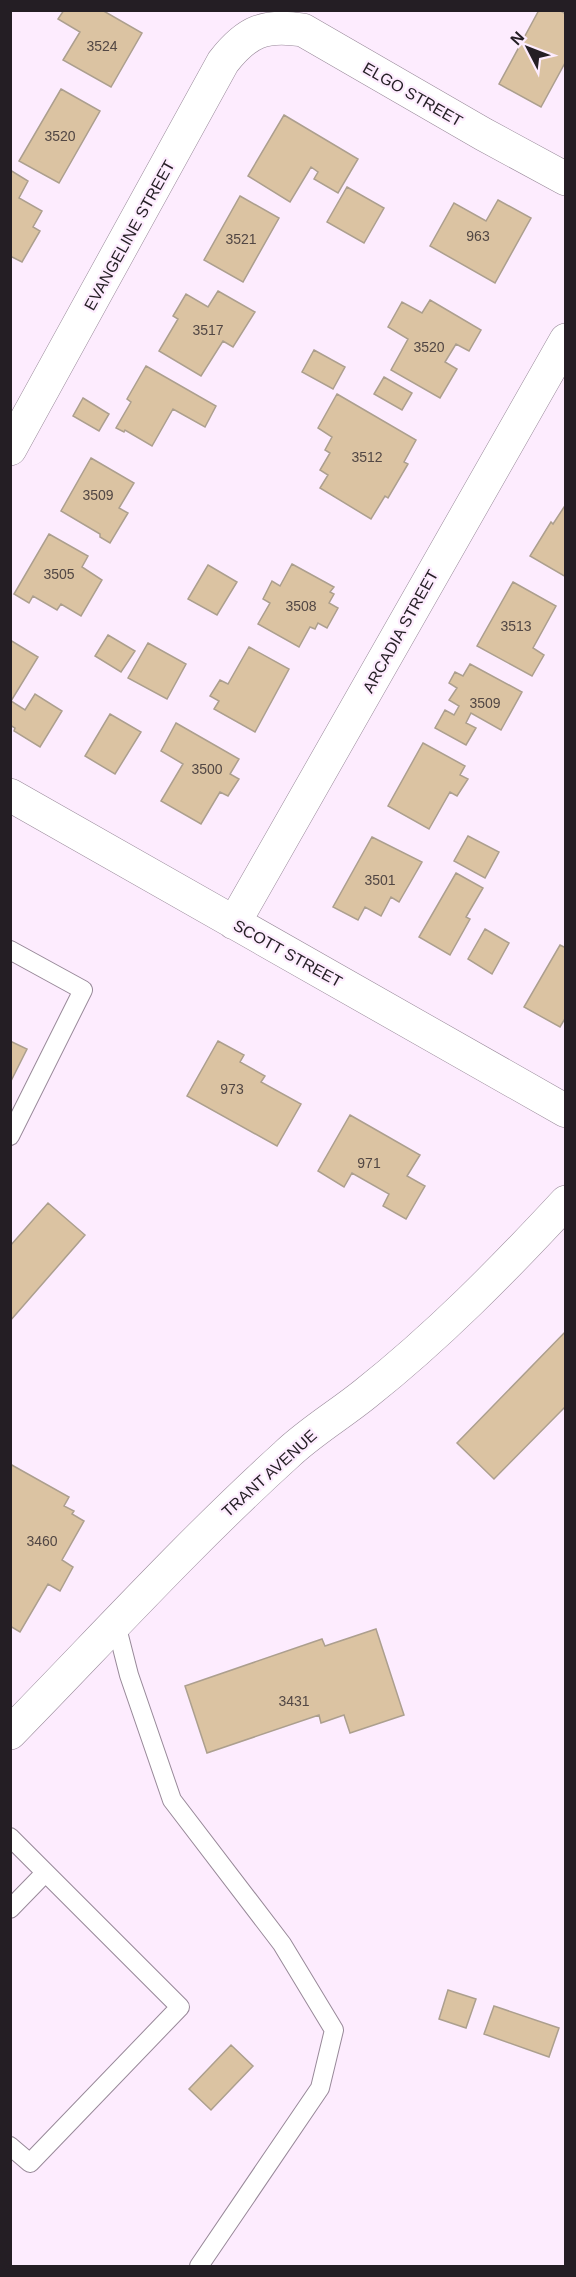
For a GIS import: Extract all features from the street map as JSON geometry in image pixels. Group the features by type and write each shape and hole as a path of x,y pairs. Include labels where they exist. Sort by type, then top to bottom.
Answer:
{"street":[{"name":"ELGO STREET","path":"257,31 280,26 303,30 566,179"},
{"name":"EVANGELINE STREET","path":"10,449 223,62 237,44 257,31"},
{"name":"ARCADIA STREET","path":"234,922 566,340"},
{"name":"SCOTT STREET","path":"10,795 566,1111"},
{"name":"TRANT AVENUE","path":"10,1733 244,1492 302,1440 364,1395 422,1346 513,1259 566,1202"}],"lane":[{"path":"10,950 83,990 10,1136"},
{"path":"116,1624 129,1675 172,1800 282,1944 334,2030 320,2088 199,2266"},
{"path":"10,1837 180,2007 30,2163 10,2146"},
{"path":"10,1909 45,1873"}],"building":[{"path":"64,10 102,10 142,33 111,87 63,60 80,32 58,19"},
{"path":"539,10 559,10 566,14 566,61 541,107 499,84"},
{"path":"61,89 100,111 59,183 19,161"},
{"path":"284,115 358,159 338,193 314,179 318,172 311,167 290,202 248,176"},
{"path":"10,170 28,181 19,198 42,211 33,227 40,231 22,262 10,256"},
{"path":"347,187 384,208 364,243 327,222"},
{"path":"240,196 279,218 243,282 204,260"},
{"path":"498,200 531,218 495,283 430,246 454,203 486,221"},
{"path":"218,291 255,312 233,347 223,341 201,376 159,351 178,319 173,316 186,294 208,307"},
{"path":"430,300 481,330 469,351 456,344 445,362 457,369 440,398 391,370 408,339 388,327 402,302 422,313"},
{"path":"314,350 345,367 333,389 302,372"},
{"path":"146,366 216,406 205,427 173,409 152,446 125,430 124,432 116,428 131,402 127,399"},
{"path":"384,377 412,393 402,410 374,394"},
{"path":"337,394 416,440 404,462 408,464 388,498 385,496 371,519 320,488 328,475 320,470 330,453 325,450 332,437 318,428"},
{"path":"83,398 109,414 99,431 73,416"},
{"path":"91,458 134,483 119,508 128,513 110,543 100,537 100,534 61,511"},
{"path":"566,504 566,577 530,556 551,522 553,524"},
{"path":"49,534 88,556 82,567 102,580 81,616 61,604 57,610 33,596 29,603 14,594"},
{"path":"292,564 334,587 330,592 334,594 329,603 338,608 327,628 318,623 315,629 310,627 299,647 258,624 270,603 263,599 272,581 280,586"},
{"path":"208,565 237,582 217,615 188,599"},
{"path":"513,582 556,606 533,648 544,655 532,676 477,646"},
{"path":"108,635 135,651 121,672 95,656"},
{"path":"10,640 38,657 11,701 25,710 35,694 62,711 40,747 14,731 15,728 10,725"},
{"path":"148,643 186,664 167,699 128,678"},
{"path":"249,647 289,669 255,732 214,709 219,701 210,696 220,680 228,684"},
{"path":"470,664 522,692 501,730 471,713 466,723 476,728 466,745 435,728 445,710 454,715 459,706 449,700 457,688 449,683 455,672 463,676"},
{"path":"110,714 141,732 115,774 85,756"},
{"path":"176,723 239,759 230,774 239,779 228,796 220,792 201,824 161,801 183,764 161,751"},
{"path":"423,743 465,766 460,775 468,779 457,796 450,792 429,829 388,806"},
{"path":"468,836 499,852 485,878 454,861"},
{"path":"372,837 422,862 399,902 391,897 381,916 365,907 358,920 333,907"},
{"path":"456,873 483,888 466,917 470,919 450,955 419,937"},
{"path":"485,929 509,943 492,974 468,959"},
{"path":"560,945 566,948 566,1017 560,1027 524,1007"},
{"path":"10,1041 27,1049 10,1083"},
{"path":"218,1041 244,1055 240,1062 265,1076 261,1082 301,1104 277,1146 187,1096"},
{"path":"350,1115 420,1155 407,1176 425,1186 406,1219 383,1206 389,1194 352,1173 344,1187 318,1171"},
{"path":"48,1203 85,1235 10,1321 10,1246"},
{"path":"566,1331 566,1406 494,1479 457,1443"},
{"path":"10,1464 69,1497 64,1506 74,1511 72,1514 84,1521 62,1560 73,1567 60,1591 48,1584 20,1632 10,1626"},
{"path":"376,1629 404,1715 350,1733 344,1715 321,1723 319,1715 207,1753 185,1686 322,1639 325,1646"},
{"path":"448,1990 476,1999 466,2028 439,2019"},
{"path":"494,2006 559,2028 549,2057 484,2034"},
{"path":"231,2045 253,2066 211,2110 189,2089"}]}
